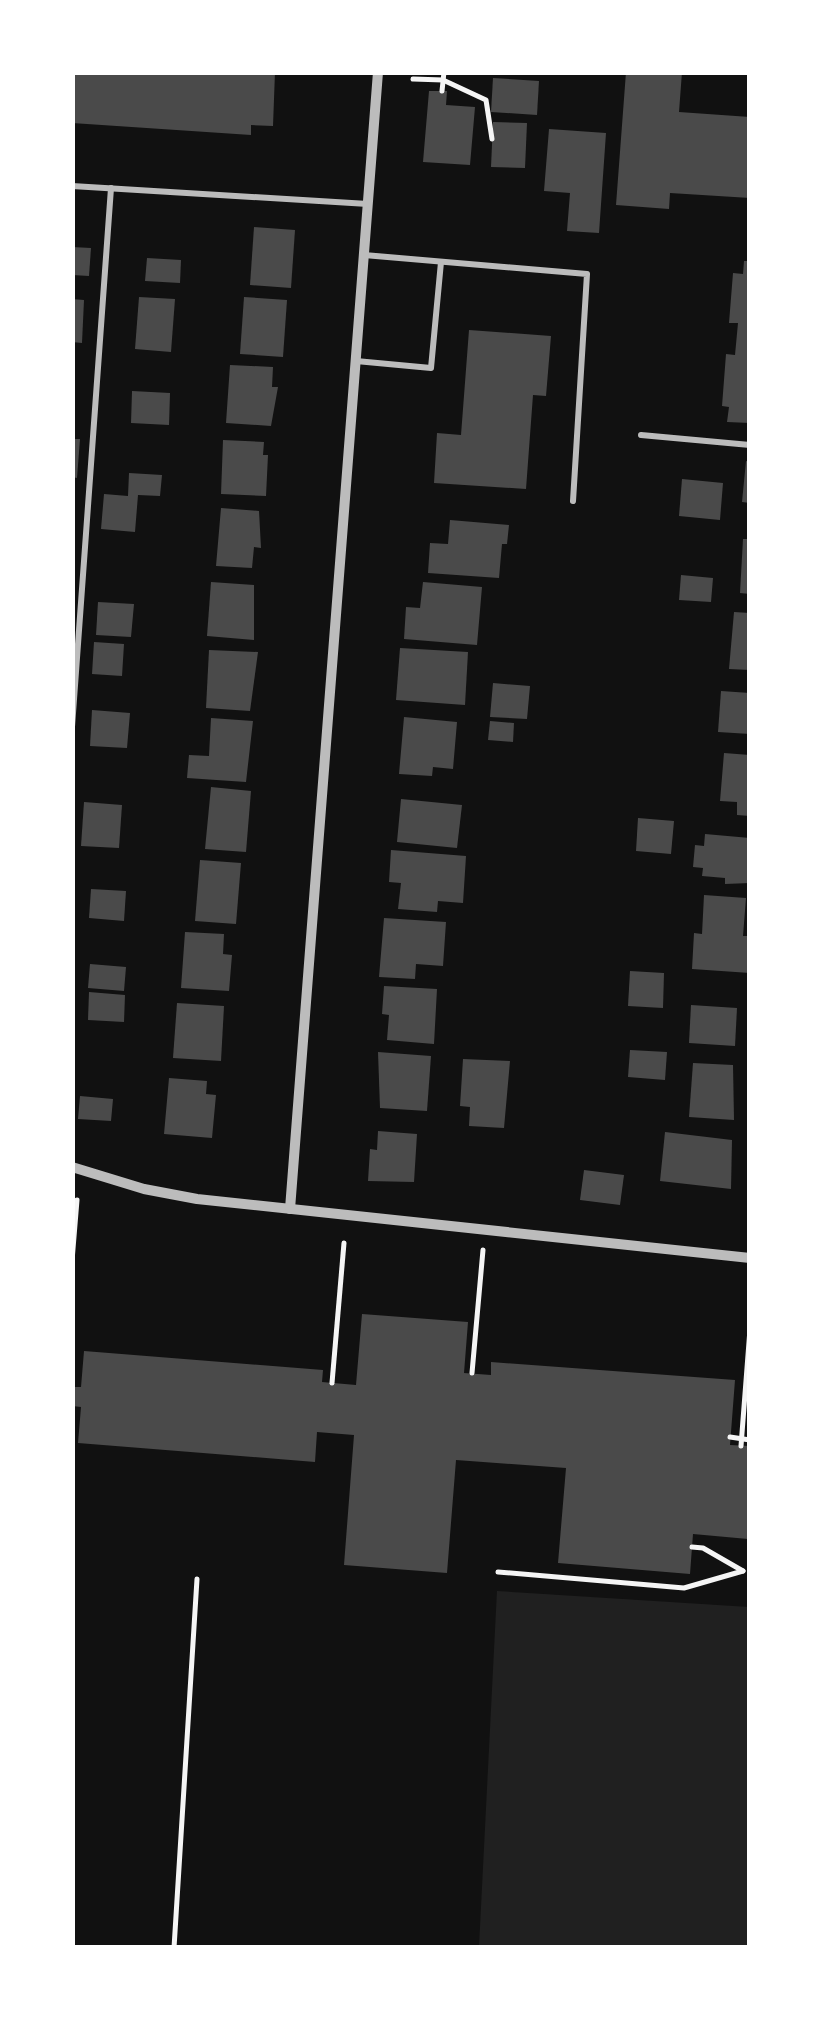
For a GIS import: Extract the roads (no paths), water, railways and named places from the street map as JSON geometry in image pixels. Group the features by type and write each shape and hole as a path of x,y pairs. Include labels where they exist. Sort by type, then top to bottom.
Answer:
{"street":[{"path":"290,1209 378,72"},
{"path":"72,1166 170,1195 750,1258"}],"lane":[{"path":"72,186 368,204"},
{"path":"72,728 110,188"},
{"path":"364,255 587,274 573,501"},
{"path":"356,361 431,368 441,262"},
{"path":"641,435 750,445"}]}
